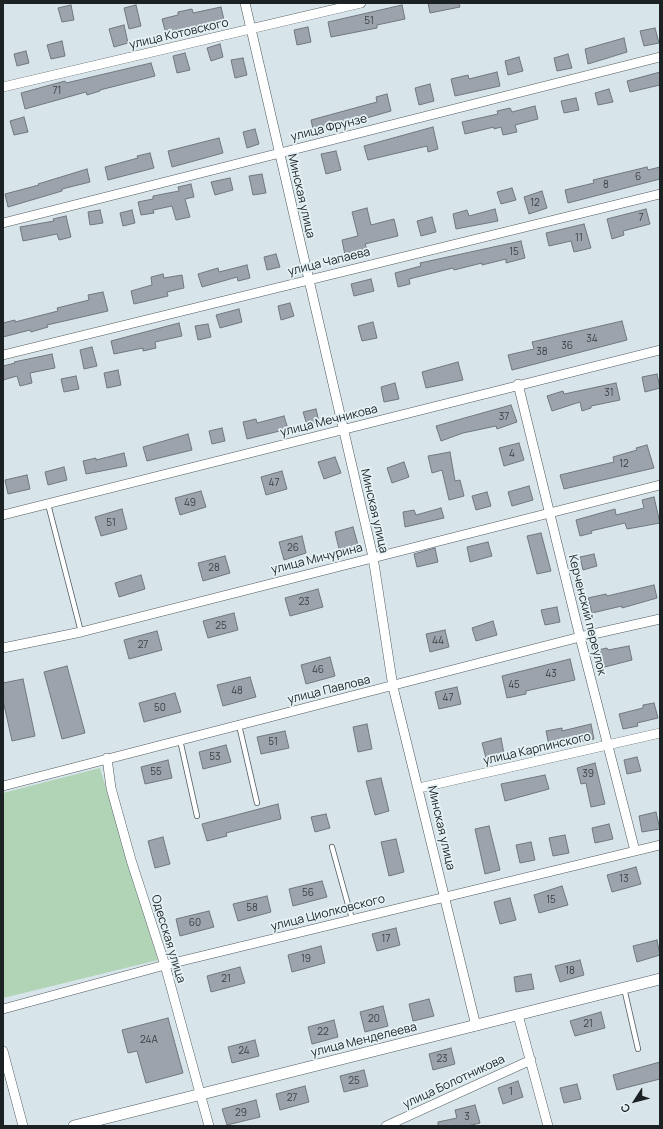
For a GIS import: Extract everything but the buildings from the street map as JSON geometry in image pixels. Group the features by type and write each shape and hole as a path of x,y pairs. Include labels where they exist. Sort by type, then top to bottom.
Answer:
{"street":[{"name":"Минская улица","path":"244,3 373,557 393,686 476,1026"},
{"name":"улица Котовского","path":"3,87 361,3"},
{"name":"улица Фрунзе","path":"3,223 660,57"},
{"name":"улица Чапаева","path":"3,354 660,194"},
{"name":"улица Мечникова","path":"3,515 343,430 518,384 660,350"},
{"name":"Керченский переулок","path":"518,384 580,638 635,851"},
{"name":"улица Мичурина","path":"3,648 80,632 660,485"},
{"name":"улица Павлова","path":"3,786 107,758 660,619"},
{"name":"улица Карпинского","path":"419,788 609,746 660,733"},
{"name":"Одесская улица","path":"107,758 111,788 131,860 165,965 209,1126"},
{"name":"улица Циолковского","path":"3,1009 165,965 660,845"},
{"name":"улица Менделеева","path":"74,1126 660,979"},
{"path":"518,1015 548,1126"},
{"path":"3,1051 23,1126"},
{"name":"улица Болотникова","path":"386,1126 531,1060"}],"lane":[{"path":"48,504 80,632"},
{"path":"239,725 257,803"},
{"path":"180,740 197,816"},
{"path":"332,847 352,920"},
{"path":"624,988 638,1049"}],"green space":[{"path":"100,768 158,960 3,998 3,793"}]}
